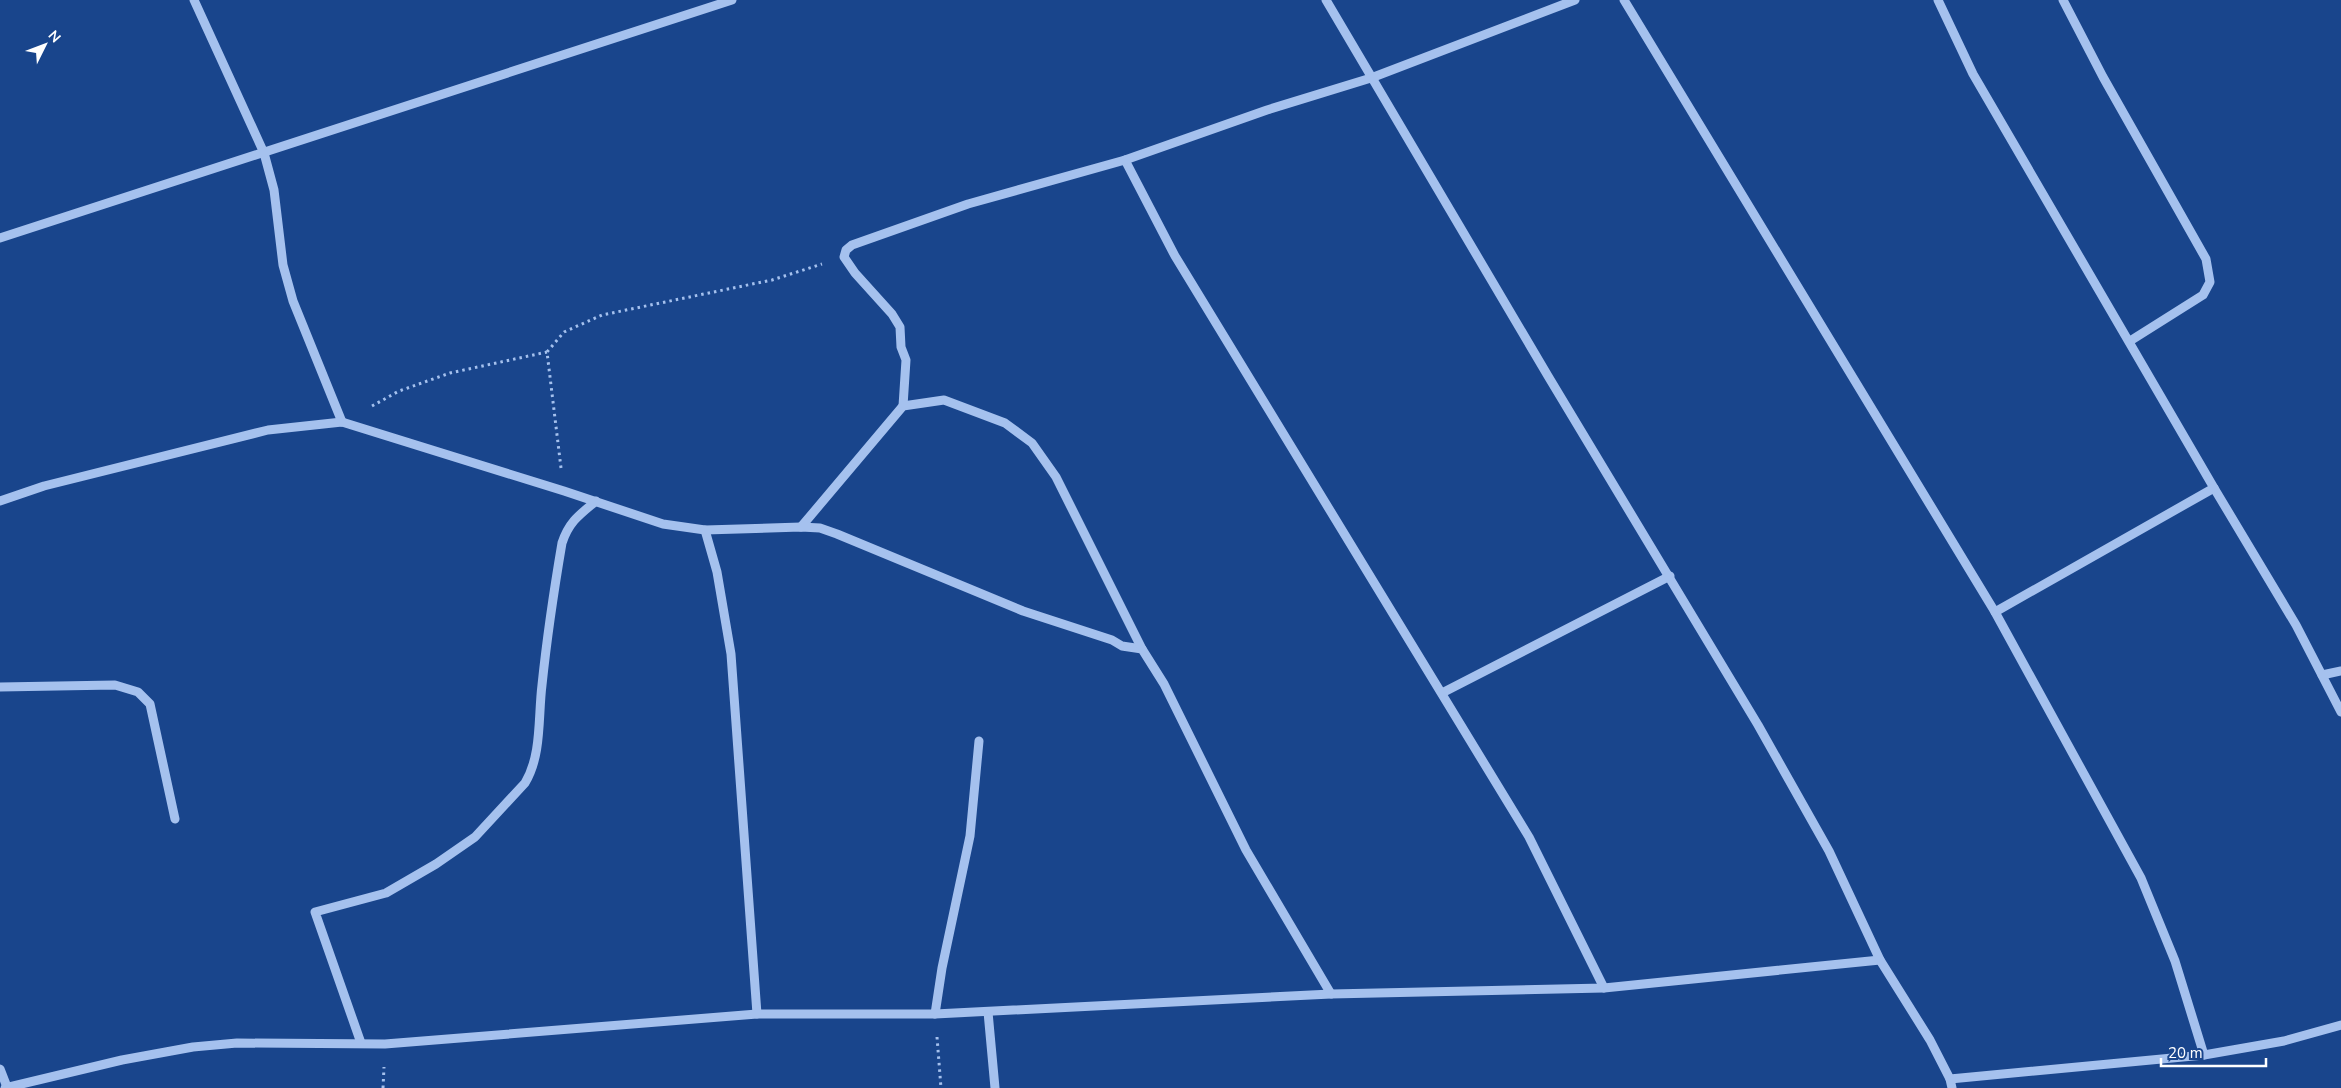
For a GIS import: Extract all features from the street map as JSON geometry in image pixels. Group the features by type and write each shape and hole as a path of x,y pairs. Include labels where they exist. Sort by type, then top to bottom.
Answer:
{"street":[{"path":"194,0 264,153 274,190 283,265 293,301 342,422"},
{"path":"0,238 732,0"},
{"path":"1326,0 1758,725 1829,851 1880,960 1910,1006 1951,1083 2204,1055 2284,1041 2341,1025"},
{"path":"801,527 904,406 906,360 901,347 900,327 892,314 855,273 844,257 846,250 852,245 968,204 1125,160 1267,110 1372,78 1575,0"},
{"path":"1624,0 1995,612 2141,878 2175,962 2204,1055"},
{"path":"1938,0 1973,74 2296,625 2341,712"},
{"path":"2063,0 2103,77 2206,259 2210,282 2203,295 2130,341"},
{"path":"1125,160 1175,256 1529,837 1604,988"},
{"path":"904,406 944,400 1005,423 1032,443 1056,477 1142,649 1164,684 1246,850 1331,994"},
{"path":"0,501 53,484 259,432 342,422 663,524 705,530 820,528 1023,611 1112,640 1122,646 1142,649"},
{"path":"1995,612 2214,488"},
{"path":"361,1044 315,912 386,893 436,864 475,838 525,783 532,772 535,760 542,685 562,543 567,528 577,516 596,502"},
{"path":"705,530 717,572 731,654 757,1014"},
{"path":"1442,694 1670,576"},
{"path":"2322,675 2341,671"},
{"path":"0,687 115,685 138,692 150,704 175,819"},
{"path":"935,1014 942,968 970,836 979,740"},
{"path":"0,1069 6,1088 122,1060 193,1046 237,1043 385,1044 757,1014 935,1014 1331,994 1604,988 1880,960"},
{"path":"988,1012 995,1088"}],"path":[{"path":"342,422 399,391 450,372 547,352 564,332 602,315 772,280 844,257"},
{"path":"547,352 564,491"},
{"path":"935,1014 941,1088"}]}
